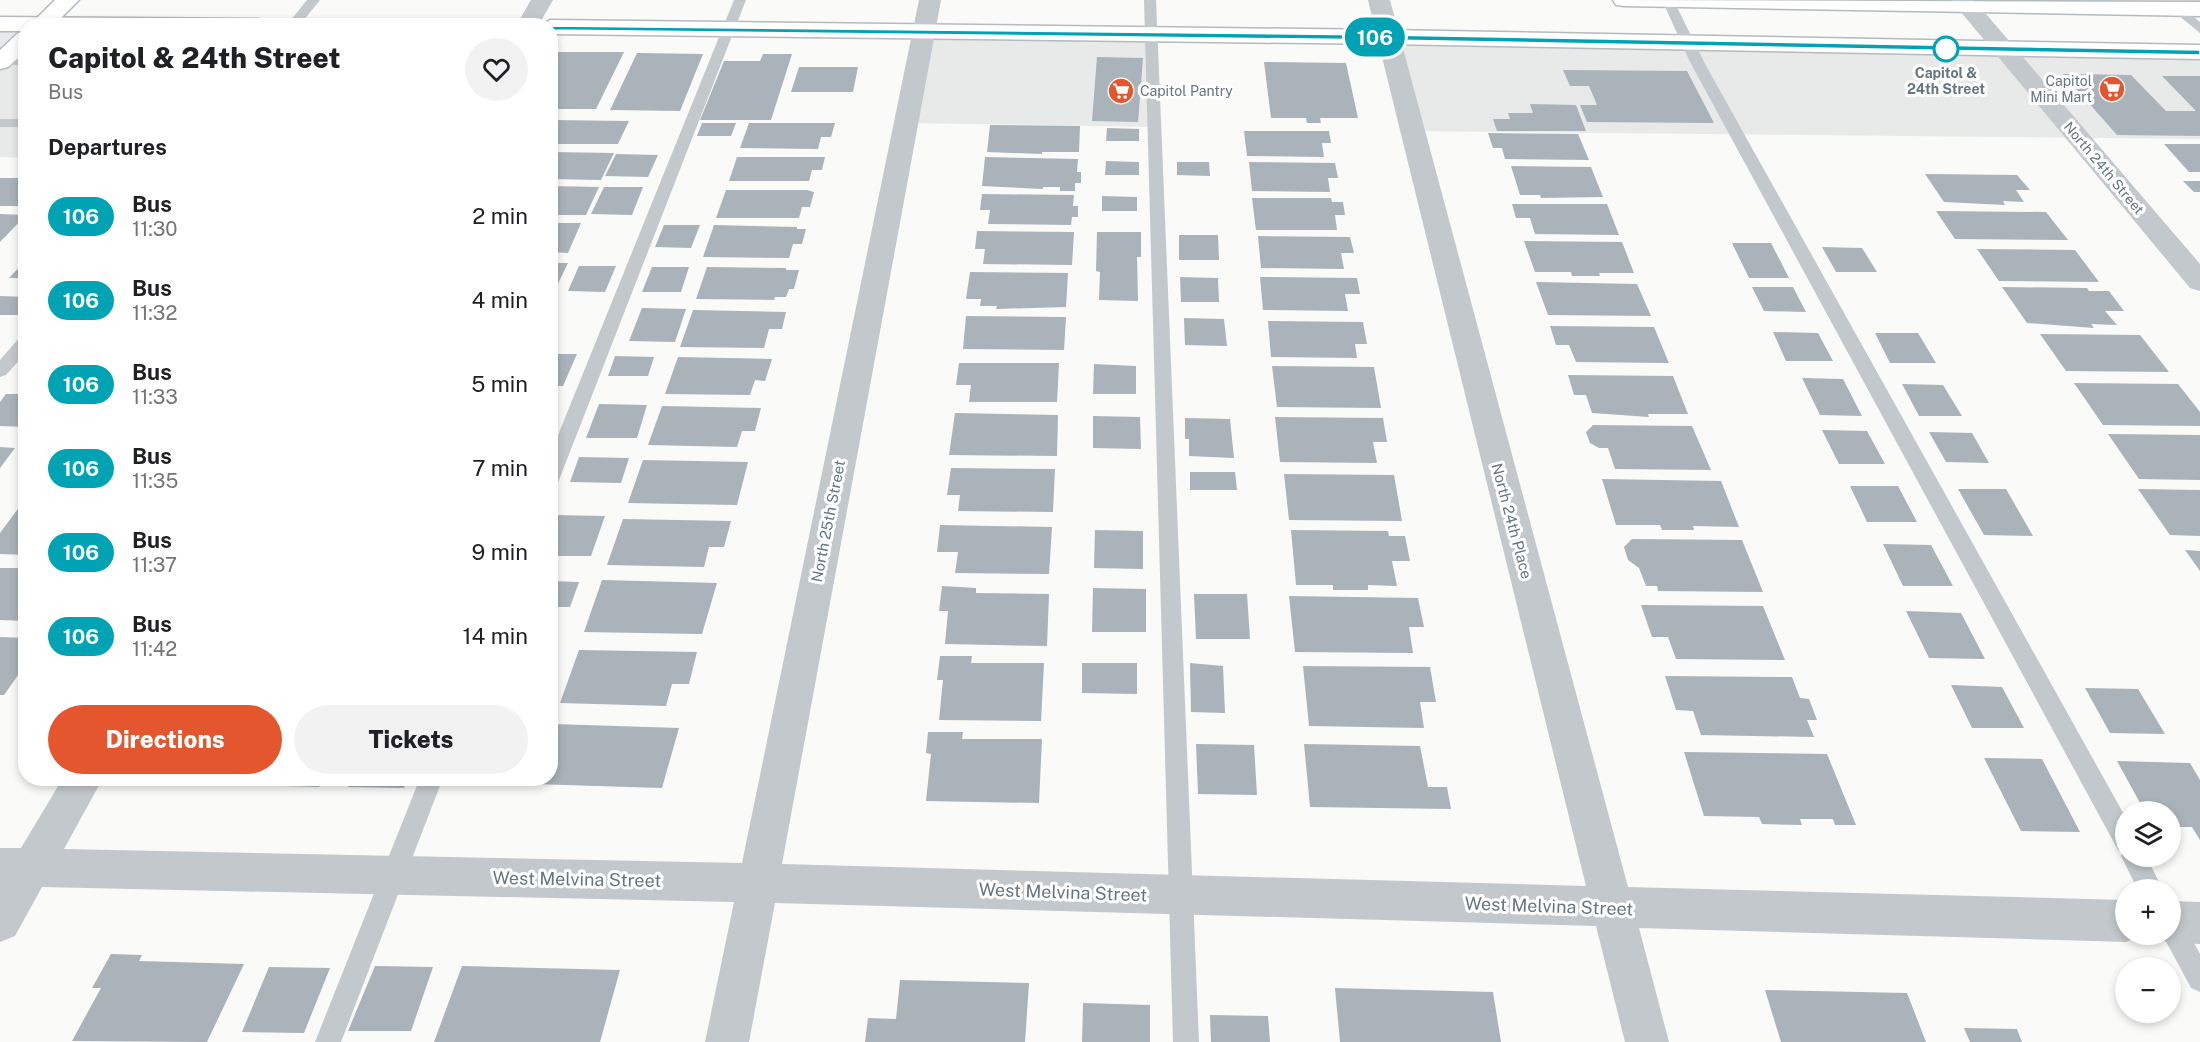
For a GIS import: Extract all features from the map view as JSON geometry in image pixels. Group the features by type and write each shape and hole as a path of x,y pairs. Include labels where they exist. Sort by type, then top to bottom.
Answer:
{"main road":[{"path":"48,18 68,0"},
{"path":"1624,0 1964,3 2200,9"},
{"path":"558,27 729,29 927,16 1152,34 2200,52"},
{"path":"0,24 18,26"},
{"path":"1,61 18,45"}],"street":[{"path":"532,18 542,0"},
{"name":"North 24th Place","path":"1379,0 1647,1042"},
{"name":"North 24th Street","path":"1964,3 2200,282"},
{"name":"North 25th Street","path":"726,1042 927,16"},
{"path":"0,921 16,867 78,786"},
{"name":"West Melvina Street","path":"16,867 758,883 2115,921"},
{"path":"2181,924 2200,923"}],"lane":[{"path":"299,18 314,0"},
{"path":"558,460 740,0"},
{"path":"1150,0 1186,1042"},
{"path":"1668,1 1688,43 2115,822"},
{"path":"2178,8 2200,29"},
{"path":"1,61 18,61"},
{"path":"0,371 18,350"},
{"path":"328,1042 429,786"},
{"path":"2181,944 2200,979"}],"shaded area":[{"path":"1624,0 2200,0 2200,9 1997,6"},
{"path":"0,24 18,25 18,158 0,157"},
{"path":"924,31 1152,34 1155,127 906,123"},
{"path":"1387,37 2200,52 2200,139 1411,131"}],"building":[{"path":"558,52 624,52 596,109 558,109"},
{"path":"637,53 703,54 680,111 610,110"},
{"path":"763,54 792,54 771,120 700,120 724,61 760,61"},
{"path":"1097,57 1143,58 1138,122 1092,121"},
{"path":"1264,62 1346,63 1358,118 1320,118 1321,123 1307,123 1306,118 1271,118"},
{"path":"799,67 858,67 853,92 791,92"},
{"path":"1563,70 1687,71 1714,123 1587,122 1580,105 1597,105 1589,86 1570,86"},
{"path":"2063,74 2131,75 2166,111 2196,111 2162,76 2200,76 2200,136 2117,135"},
{"path":"1530,104 1576,105 1586,131 1497,131 1493,119 1510,119 1508,113 1533,113"},
{"path":"558,120 629,121 618,144 558,144"},
{"path":"702,123 736,123 731,136 697,136"},
{"path":"749,123 835,123 831,137 821,137 818,149 740,148"},
{"path":"990,125 1080,126 1079,152 1042,152 1042,154 987,152"},
{"path":"1107,128 1139,129 1139,141 1106,141"},
{"path":"1244,131 1329,131 1331,143 1322,143 1324,157 1247,156"},
{"path":"1488,133 1578,134 1589,160 1505,159 1502,148 1493,148"},
{"path":"2164,144 2200,144 2200,172 2189,172"},
{"path":"558,152 614,153 601,180 558,179"},
{"path":"616,154 658,155 648,177 605,176"},
{"path":"737,157 825,157 822,170 812,170 809,181 729,181"},
{"path":"985,157 1078,159 1077,172 1081,172 1081,183 1075,183 1075,191 1060,191 1060,187 1043,187 1043,189 982,186"},
{"path":"1106,161 1139,162 1139,175 1105,175"},
{"path":"1177,162 1209,162 1210,176 1177,175"},
{"path":"1249,162 1335,163 1338,178 1328,178 1330,192 1252,191"},
{"path":"1511,166 1591,167 1603,197 1541,198 1540,195 1520,195"},
{"path":"1925,174 2017,175 2030,190 2016,190 2024,202 2003,201 2005,205 1944,202"},
{"path":"0,178 18,178 18,206 0,206"},
{"path":"2183,181 2200,181 2200,192 2194,192"},
{"path":"558,186 599,187 586,215 558,215"},
{"path":"604,187 643,187 632,215 591,214"},
{"path":"726,190 807,190 814,192 810,207 802,207 799,218 716,218"},
{"path":"982,194 1074,195 1073,206 1078,206 1078,217 1072,217 1071,225 988,224 990,210 980,210"},
{"path":"1102,196 1137,197 1137,211 1102,211"},
{"path":"1252,198 1331,198 1332,202 1343,202 1345,215 1335,215 1337,230 1256,230"},
{"path":"1512,204 1607,204 1619,235 1535,234 1530,218 1516,218"},
{"path":"1936,211 2046,212 2068,240 1955,239"},
{"path":"0,214 18,215 18,223 0,242"},
{"path":"558,223 581,223 568,253 558,252"},
{"path":"664,225 700,225 691,248 655,247"},
{"path":"714,225 806,229 802,244 793,244 789,258 703,257"},
{"path":"977,231 1074,232 1072,265 983,264 985,249 975,249"},
{"path":"1097,232 1141,232 1141,257 1137,257 1138,301 1099,300 1100,272 1096,271"},
{"path":"1179,235 1218,235 1219,260 1179,260"},
{"path":"1258,236 1350,237 1354,253 1341,253 1344,269 1261,268"},
{"path":"1524,241 1622,242 1634,273 1572,276 1571,272 1535,272"},
{"path":"1732,243 1771,243 1789,278 1749,278"},
{"path":"1822,247 1862,248 1877,272 1836,272"},
{"path":"1977,249 2075,250 2099,282 1999,281"},
{"path":"558,263 568,263 558,284"},
{"path":"579,266 616,266 605,292 568,291"},
{"path":"652,267 689,267 681,292 642,292"},
{"path":"707,267 799,270 794,289 789,289 786,297 775,297 774,300 696,299"},
{"path":"18,268 18,278 9,278"},
{"path":"970,272 1068,273 1066,307 996,309 997,306 980,306 981,299 966,299"},
{"path":"1180,277 1218,278 1219,302 1181,302"},
{"path":"1260,277 1357,278 1360,294 1345,294 1348,311 1263,310"},
{"path":"1536,282 1637,284 1651,316 1548,315"},
{"path":"1752,287 1793,287 1806,312 1764,311"},
{"path":"2002,287 2087,288 2089,291 2109,291 2124,311 2105,311 2117,325 2091,324 2094,328 2027,323"},
{"path":"0,296 18,297 18,315 0,315"},
{"path":"642,308 686,309 675,342 629,341"},
{"path":"693,310 786,312 782,329 769,329 764,348 680,347"},
{"path":"966,316 1066,317 1064,350 963,349"},
{"path":"1184,318 1224,319 1227,346 1185,345"},
{"path":"1268,321 1363,322 1367,344 1355,344 1357,358 1271,357"},
{"path":"1550,326 1654,327 1669,363 1576,362 1569,345 1556,345"},
{"path":"1773,332 1818,333 1833,361 1786,361"},
{"path":"1875,333 1918,333 1936,363 1890,363"},
{"path":"2040,334 2140,335 2169,372 2066,371"},
{"path":"558,354 577,354 563,386 558,386"},
{"path":"615,356 654,357 648,376 608,376"},
{"path":"678,357 772,359 765,381 755,380 750,395 665,394"},
{"path":"959,363 1059,363 1057,402 969,402 971,385 956,385"},
{"path":"1094,364 1136,366 1136,394 1093,394"},
{"path":"1272,366 1374,367 1381,408 1277,407"},
{"path":"1568,375 1673,376 1688,414 1648,414 1649,417 1592,413 1586,395 1574,395"},
{"path":"1802,378 1843,379 1862,416 1820,415"},
{"path":"2074,383 2178,384 2200,412 2200,426 2103,425"},
{"path":"1902,384 1943,385 1962,416 1919,416"},
{"path":"6,394 18,394 18,427 0,426 0,402"},
{"path":"599,404 647,405 637,438 586,438"},
{"path":"662,406 761,408 755,431 742,431 737,447 648,445"},
{"path":"955,413 1058,415 1057,456 949,455"},
{"path":"1093,416 1140,417 1141,449 1093,448"},
{"path":"1275,417 1383,418 1387,442 1373,442 1377,463 1280,462"},
{"path":"1185,418 1230,419 1234,458 1189,456 1189,439 1185,439"},
{"path":"1593,425 1692,426 1711,470 1615,469 1608,448 1599,448 1590,443 1586,432"},
{"path":"1822,430 1867,431 1885,464 1839,464"},
{"path":"1929,432 1972,433 1989,463 1946,462"},
{"path":"2108,434 2200,435 2200,480 2139,479"},
{"path":"0,447 15,448 0,468"},
{"path":"579,457 629,458 621,483 570,482"},
{"path":"643,460 748,462 737,505 628,503"},
{"path":"951,468 1055,469 1053,512 958,511 960,495 947,495"},
{"path":"1190,472 1235,472 1237,490 1190,490"},
{"path":"1284,474 1394,475 1402,521 1289,520"},
{"path":"1602,479 1721,481 1739,527 1693,526 1694,530 1662,530 1660,525 1616,525"},
{"path":"1850,486 1898,486 1917,522 1867,522"},
{"path":"1958,489 2006,489 2033,536 1984,535"},
{"path":"2138,489 2200,490 2200,536 2170,535"},
{"path":"18,509 18,555 0,554 0,533"},
{"path":"558,515 605,516 591,556 558,556"},
{"path":"623,519 731,521 724,547 709,547 704,567 607,565"},
{"path":"940,525 1052,527 1049,574 955,573 958,552 937,552"},
{"path":"1095,530 1143,531 1143,569 1094,568"},
{"path":"1291,530 1388,531 1389,536 1405,536 1410,561 1392,561 1397,586 1368,585 1368,590 1333,590 1333,585 1296,585"},
{"path":"1632,539 1742,540 1763,592 1658,591 1657,586 1646,586 1639,568 1628,560 1624,547"},
{"path":"1883,544 1931,545 1953,586 1903,586"},
{"path":"2185,550 2200,551 2200,571"},
{"path":"0,568 18,568 18,621 0,620"},
{"path":"602,580 717,583 702,634 584,632"},
{"path":"558,581 579,582 570,607 558,607"},
{"path":"942,586 976,588 976,593 1049,594 1047,646 945,644 948,611 939,611"},
{"path":"1093,588 1146,589 1146,632 1092,632"},
{"path":"1194,594 1247,594 1250,639 1196,639"},
{"path":"1289,596 1418,598 1424,627 1409,627 1413,653 1295,652"},
{"path":"1641,605 1763,606 1785,660 1676,659 1668,637 1652,637"},
{"path":"1906,611 1961,613 1985,659 1929,658"},
{"path":"0,637 18,638 18,675 4,695 0,695"},
{"path":"579,650 697,652 689,684 672,684 666,706 560,703"},
{"path":"940,656 972,656 971,663 1044,663 1041,721 939,720 943,680 937,680"},
{"path":"1082,663 1137,663 1137,694 1082,693"},
{"path":"1190,663 1223,666 1225,713 1191,712"},
{"path":"1303,666 1430,667 1436,702 1420,702 1424,728 1309,726"},
{"path":"1665,676 1792,677 1800,698 1809,699 1817,720 1807,720 1814,737 1701,735 1693,711 1676,710"},
{"path":"1951,685 2002,687 2024,728 1972,728"},
{"path":"2085,688 2138,689 2165,734 2110,733"},
{"path":"558,724 679,728 662,788 558,785"},
{"path":"928,732 963,732 962,739 1042,739 1039,803 926,801 931,754 926,753"},
{"path":"1196,744 1254,745 1257,795 1198,794"},
{"path":"1304,744 1420,746 1428,787 1447,787 1451,809 1310,807"},
{"path":"1684,752 1827,754 1856,825 1835,825 1833,819 1800,819 1802,825 1762,824 1759,817 1704,816"},
{"path":"1984,758 2042,759 2080,832 2021,831"},
{"path":"2117,761 2190,763 2200,780 2200,840 2192,827 2181,827 2181,801 2139,801"},
{"path":"348,786 405,786 404,788"},
{"path":"111,954 142,955 139,961 244,964 207,1042 72,1041 101,988 92,988"},
{"path":"375,966 433,967 411,1031 348,1031"},
{"path":"462,966 620,970 600,1042 434,1042"},
{"path":"269,967 330,968 304,1033 242,1032"},
{"path":"900,980 1029,983 1025,1042 865,1042 868,1018 896,1019"},
{"path":"1335,988 1493,992 1501,1042 1340,1042"},
{"path":"1765,990 1907,993 1926,1042 1781,1042"},
{"path":"1083,1003 1150,1005 1150,1042 1082,1042"},
{"path":"1210,1015 1268,1016 1270,1042 1211,1042"},
{"path":"1964,1028 2017,1029 2022,1042 1970,1042"}],"bus line":[{"name":"106","path":"558,27 1387,37 2200,52"}],"place":[{"name":"Capitol & 24th Street","path":"1946,49"},
{"name":"Capitol Mini Mart","path":"2112,89"},
{"name":"Capitol Pantry","path":"1121,91"}]}
